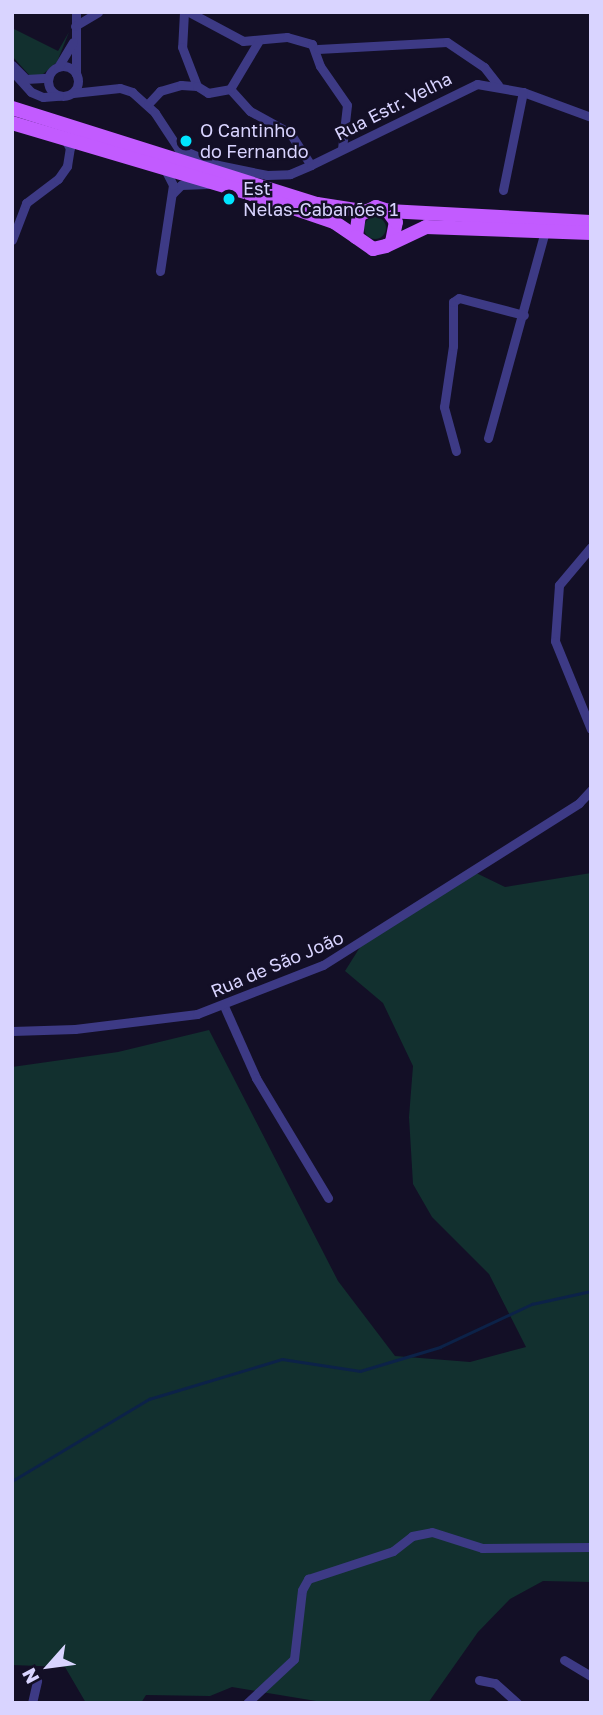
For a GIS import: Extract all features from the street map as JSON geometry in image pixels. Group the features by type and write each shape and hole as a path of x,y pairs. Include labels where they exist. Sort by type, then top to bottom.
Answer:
{"main road":[{"path":"12,108 213,182 334,222 373,250 426,227 591,233"},
{"path":"12,123 114,152 163,162 184,163 340,210 363,211 376,207 388,211 591,222"},
{"path":"356,237 356,220 363,211"},
{"path":"388,211 396,222 392,242"}],"street":[{"path":"73,93 76,74 73,41 76,12"},
{"path":"75,26 98,12"},
{"path":"258,42 230,89 208,93 197,86 182,47 186,12 243,41 298,38 318,49 447,42 484,67 498,85"},
{"path":"12,65 26,79 36,82 48,78 58,67 73,41"},
{"path":"318,49 320,65 338,85 347,105 342,149"},
{"path":"58,67 68,67 76,74"},
{"path":"12,71 31,92 43,97 120,88 148,104 178,148 184,163"},
{"path":"48,78 51,91 60,96"},
{"name":"Rua Estr. Velha","path":"178,148 218,165 267,175 290,174 460,89 498,85 591,117"},
{"path":"148,104 160,91 197,86"},
{"path":"230,89 250,111 290,133 311,165"},
{"path":"503,190 523,92"},
{"path":"63,136 70,159"},
{"path":"160,271 172,194 163,162 178,148"},
{"path":"12,240 26,203 58,179 70,159 83,151 114,152"},
{"path":"172,194 181,185 213,182"},
{"path":"488,438 545,231"},
{"path":"456,451 444,407 453,346 453,302 459,298 524,315"},
{"path":"591,547 559,585 555,641 591,729"},
{"name":"Rua de São João","path":"12,1031 163,1020 224,1006 355,947 579,803 591,790"},
{"path":"224,1006 256,1078 328,1198"},
{"path":"247,1703 294,1659 302,1590 308,1579 393,1551 412,1536 432,1531 482,1548 591,1547"},
{"path":"564,1660 591,1676"},
{"path":"479,1680 495,1683 517,1703"},
{"path":"32,1703 37,1681"}],"green space":[{"path":"12,28 58,51 69,32 57,62 42,75 31,77 12,56"},
{"path":"371,217 379,217 386,224 386,232 379,239 371,239 364,232 364,224"},
{"path":"470,870 505,887 591,873 591,1582 543,1581 510,1599 478,1632 428,1703 328,1703 232,1687 210,1696 146,1695 141,1703 86,1703 65,1667 12,1665 12,1067 118,1052 209,1030 338,1281 395,1356 470,1362 526,1347 489,1274 432,1217 413,1184 409,1117 413,1066 383,1003 345,971 362,944"}],"waterway":[{"path":"12,1481 149,1399 282,1359 360,1371 440,1347 532,1304 591,1291"}],"place":[{"name":"O Cantinho do Fernando","path":"186,141"},
{"name":"Est Nelas-Cabanões 1","path":"229,199"}]}
